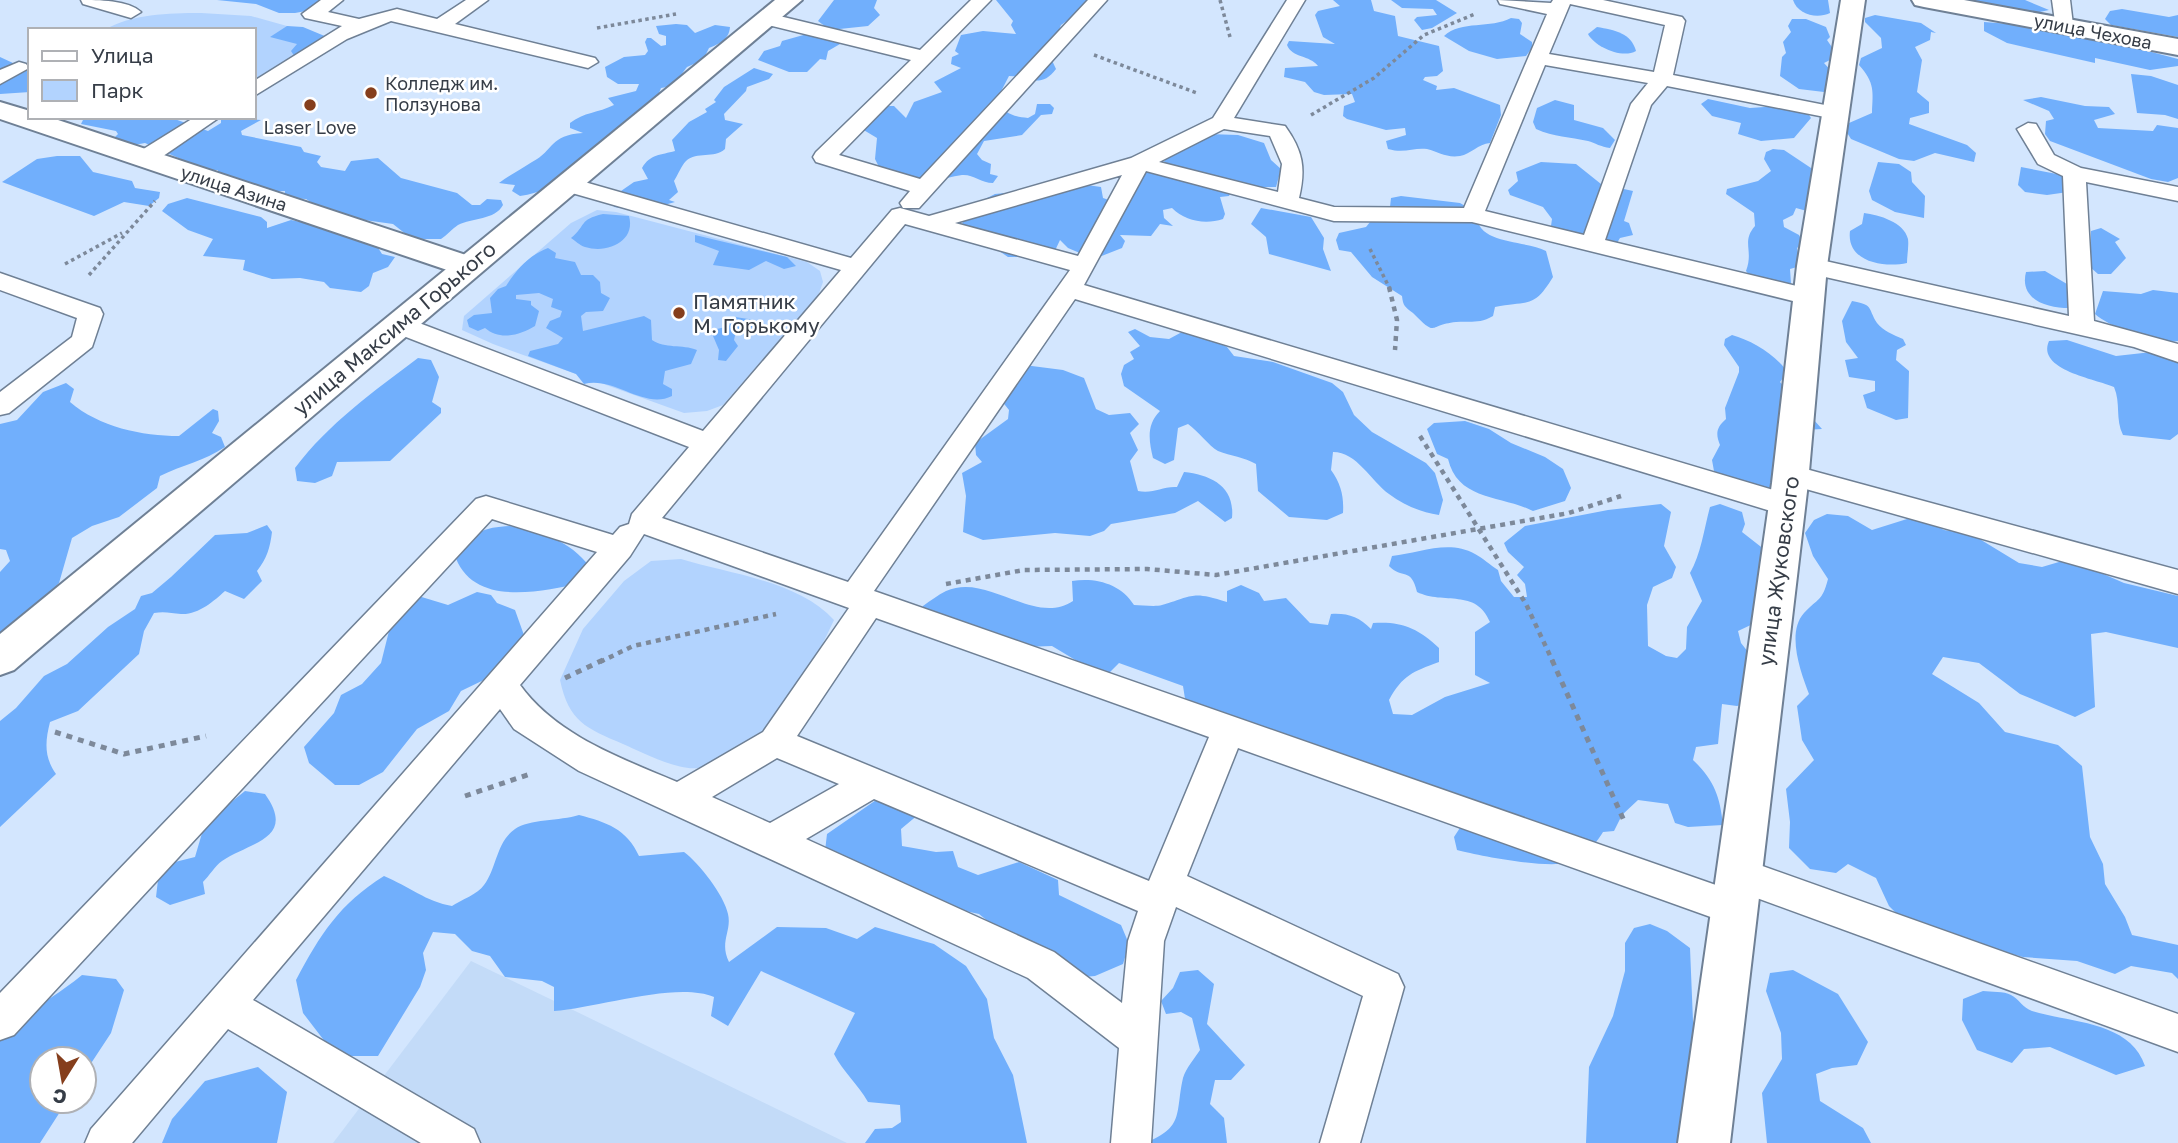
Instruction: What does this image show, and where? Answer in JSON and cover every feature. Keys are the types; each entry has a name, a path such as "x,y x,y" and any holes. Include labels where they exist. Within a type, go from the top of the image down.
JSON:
{"street":[{"name":"улица Максима Горького","path":"0,657 397,324 790,0"},
{"name":"улица Жуковского","path":"1704,1143 1789,490 1810,282 1853,0"},
{"name":"улица Чехова","path":"1924,0 2062,12 2178,47"},
{"name":"улица Азина","path":"0,110 467,266"}],"lane":[{"path":"90,0 131,12"},
{"path":"334,0 312,14 361,25"},
{"path":"439,26 479,0"},
{"path":"925,188 824,157 982,0"},
{"path":"105,1143 399,803 506,692 620,548 900,215 1098,0"},
{"path":"929,223 1139,163 1226,113 1296,0"},
{"path":"1507,0 1527,4 1565,3 1675,20 1662,79 1641,104 1592,244"},
{"path":"1472,215 1537,58 1565,3"},
{"path":"256,89 361,25 391,15 588,62"},
{"path":"767,19 925,57"},
{"path":"1537,58 1835,113"},
{"path":"0,78 19,68"},
{"path":"1226,113 1277,131 1292,149 1293,178 1287,201"},
{"path":"145,158 207,119"},
{"path":"2028,129 2046,159 2074,173 2178,194"},
{"path":"1139,163 1335,214 1472,215 1592,244 2082,327 2139,340 2178,353"},
{"path":"679,799 775,742 862,600 1077,278 1139,163"},
{"path":"2074,173 2082,327"},
{"path":"566,184 857,267"},
{"path":"900,215 1388,385 1700,478 1789,490 2178,582"},
{"path":"0,406 83,341 91,314 11,285"},
{"path":"397,324 707,443"},
{"path":"0,1021 486,507 620,548"},
{"path":"642,522 1229,729 2178,1033"},
{"path":"506,692 526,719 591,761 771,840 1041,965 1138,1039"},
{"path":"1131,1143 1146,941 1229,729"},
{"path":"775,742 1163,893 1385,987 1340,1143"},
{"path":"771,840 874,782"},
{"path":"224,1005 460,1143"}],"path":[{"path":"1277,131 1321,110 1374,78 1424,35 1482,11 1527,4"},
{"path":"542,51 582,31 676,14"},
{"path":"1059,42 1226,113"},
{"path":"65,305 145,209"},
{"path":"1354,214 1394,293 1398,333 1388,385 1526,604 1598,757 1626,827"},
{"path":"11,285 125,230"},
{"path":"936,585 1024,570 1147,569 1216,575 1569,513 1648,488 1700,478"},
{"path":"506,692 571,676 633,646 778,614 807,601 862,600"},
{"path":"55,732 124,754 195,737 277,728"},
{"path":"399,803 453,800 535,772 573,749"}],"shaded area":[{"path":"217,0 325,0 306,11 279,13 256,4"},
{"path":"834,0 877,0 874,8 880,15 868,26 830,30 818,21"},
{"path":"996,0 1093,0 1091,4 1083,5 1078,13 1061,25 1049,54 1056,69 1045,79 1039,80 1009,76 996,101 1010,114 1018,117 1028,118 1035,114 1037,104 1050,104 1054,108 1052,114 1041,115 1022,135 984,141 977,154 991,164 990,174 998,176 993,183 962,175 909,188 892,187 888,180 874,173 879,167 875,159 877,138 862,129 885,106 894,106 906,118 914,102 942,92 934,82 961,68 951,64 952,57 959,54 955,51 961,35 983,31 1016,34 1011,25 1013,21"},
{"path":"1333,0 1371,0 1374,11 1395,16 1398,36 1439,46 1443,71 1423,80 1437,86 1436,90 1454,88 1500,105 1501,115 1490,143 1464,155 1455,156 1427,149 1388,149 1386,141 1406,135 1405,128 1386,130 1347,119 1343,116 1344,106 1355,102 1352,94 1324,95 1314,92 1305,82 1284,77 1285,68 1318,66 1289,49 1289,41 1335,44 1323,37 1315,15 1318,11 1340,6"},
{"path":"1391,0 1436,0 1457,13 1432,28 1422,30 1414,20 1417,17 1437,15 1433,9 1402,8"},
{"path":"1793,0 1828,0 1830,13 1819,16 1808,14 1799,9"},
{"path":"1969,0 2025,0 2049,10 2035,13"},
{"path":"2122,9 2169,17 2178,15 2178,37 2111,25 2105,19 2110,11"},
{"path":"1875,15 1921,23 1936,33 1931,32 1930,40 1915,47 1922,60 1917,92 1929,102 1929,113 1910,118 1909,124 1967,145 1976,153 1974,162 1935,153 1914,161 1899,159 1851,139 1846,131 1849,123 1872,113 1872,88 1859,65 1861,58 1882,48 1881,38 1865,22 1865,18"},
{"path":"2019,17 2178,59 2178,66 2150,70 2095,58 2095,63 2007,43 1984,31 1984,22 2010,24"},
{"path":"1511,18 1519,19 1522,23 1520,34 1532,42 1532,48 1526,56 1497,59 1469,51 1444,36 1459,28"},
{"path":"1792,19 1806,19 1826,27 1830,37 1827,40 1838,56 1824,63 1835,75 1824,92 1799,89 1780,76 1782,57 1786,53 1783,42 1791,32 1788,26"},
{"path":"687,25 695,33 715,25 730,27 726,38 709,48 703,60 687,67 674,83 661,88 657,98 552,184 534,193 520,196 512,191 515,185 499,183 539,157 558,140 583,133 570,128 570,123 575,119 614,105 608,98 636,91 639,84 618,84 607,77 605,67 624,57 645,55 648,51 645,42 647,38 661,46 666,45 666,36 659,34 656,26"},
{"path":"287,26 303,27 327,37 295,57 291,51 297,44 270,37"},
{"path":"1597,27 1626,36 1636,51 1617,53 1596,43 1588,34"},
{"path":"807,34 839,39 840,44 828,51 826,60 820,59 807,72 789,72 758,60 764,51 780,46 782,41"},
{"path":"0,57 13,63 28,63 28,92 0,94"},
{"path":"754,68 773,74 769,79 747,87 724,114 725,120 743,124 726,139 725,149 716,154 695,156 684,163 674,181 678,192 669,200 675,202 643,211 614,207 613,202 622,197 621,191 634,182 648,179 642,168 649,160 675,151 672,140 689,122 707,112 705,109 716,102 714,100 724,87"},
{"path":"2131,74 2151,76 2178,85 2178,119 2137,113"},
{"path":"2041,97 2085,106 2109,107 2115,114 2094,120 2098,128 2153,131 2157,125 2178,128 2178,178 2168,182 2151,179 2050,141 2045,134 2046,121 2054,119 2049,111 2023,100"},
{"path":"1708,99 1750,108 1779,106 1807,112 1811,118 1794,138 1761,141 1738,134 1741,123 1712,116 1701,104"},
{"path":"1555,100 1574,105 1574,120 1603,128 1615,140 1610,148 1536,129 1533,122 1537,108"},
{"path":"81,119 175,119 208,131 221,123 221,119 261,120 241,131 242,135 301,147 304,152 321,156 317,162 321,167 345,171 351,161 378,158 401,178 457,193 472,205 480,205 487,199 501,200 503,205 489,216 458,225 441,239 412,239 393,224 357,219 320,208 306,199 284,198 285,191 262,192 217,175 218,170 205,170 145,143 123,147 114,138 118,134 116,131 81,124 83,120"},
{"path":"1208,134 1238,135 1264,143 1271,160 1281,169 1276,187 1233,187 1229,196 1220,197 1225,214 1223,219 1216,221 1196,221 1172,208 1163,210 1164,218 1173,226 1160,224 1151,236 1120,235 1125,241 1122,248 1094,259 1068,248 1060,240 1052,257 1008,257 962,226 963,220 985,207 983,200 995,194 1087,185 1101,187 1103,198 1112,201 1136,186 1145,169 1165,161 1165,156 1187,149"},
{"path":"1773,149 1784,150 1811,168 1816,177 1814,213 1796,208 1793,215 1783,220 1784,227 1799,235 1803,243 1797,248 1800,262 1797,267 1790,269 1791,284 1785,285 1760,282 1746,271 1749,237 1755,226 1754,213 1726,194 1727,189 1758,181 1771,171 1764,159 1766,152"},
{"path":"80,156 93,172 132,181 135,188 160,192 159,198 149,206 124,202 94,216 2,182 37,159"},
{"path":"1541,162 1576,164 1601,184 1633,191 1624,221 1629,223 1633,235 1620,238 1617,243 1619,248 1551,226 1552,219 1543,207 1510,195 1508,190 1518,181 1516,172"},
{"path":"1878,162 1899,164 1911,172 1912,182 1925,196 1924,218 1895,212 1872,200 1869,191"},
{"path":"2021,167 2062,175 2075,191 2047,195 2025,192 2018,185"},
{"path":"1401,196 1460,203 1477,213 1478,223 1492,236 1546,251 1553,277 1540,295 1529,302 1495,307 1493,316 1483,320 1430,328 1406,308 1402,296 1372,277 1351,252 1339,250 1336,240 1339,233 1366,227 1379,211 1390,207 1391,198"},
{"path":"187,198 261,217 267,222 267,228 291,220 342,231 375,243 382,254 395,257 388,267 373,273 369,286 361,292 330,288 324,282 300,278 272,279 243,270 245,260 203,256 213,239 188,230 162,211 168,204"},
{"path":"1261,208 1311,217 1324,238 1323,249 1331,271 1269,254 1266,237 1251,224"},
{"path":"1864,213 1883,218 1902,228 1908,239 1907,263 1878,263 1860,256 1854,250 1850,231 1862,224"},
{"path":"603,214 629,216 628,232 618,244 594,249 571,238 586,221"},
{"path":"2101,228 2120,239 2115,242 2126,258 2111,274 2098,274 2090,267 2091,231"},
{"path":"695,235 787,257 796,266 784,269 766,261 749,270 713,265 719,251 695,242"},
{"path":"548,248 556,253 555,258 575,262 581,275 593,275 600,282 601,293 610,298 603,311 586,312 581,316 583,331 644,316 651,320 652,340 662,345 697,350 691,364 665,371 663,384 672,389 672,396 651,399 606,384 584,384 576,374 528,356 530,351 558,344 563,338 546,328 550,321 560,317 562,311 551,307 553,299 539,293 516,295 516,299 531,301 531,305 539,311 535,326 529,329 517,334 503,335 485,328 478,331 469,327 467,320 474,315 492,313 490,298 498,289 506,286 529,259"},
{"path":"2045,271 2072,287 2069,308 2044,304 2031,296 2025,282 2026,272"},
{"path":"2153,290 2178,293 2178,341 2159,341 2135,334 2095,314 2103,291 2141,294"},
{"path":"1852,301 1867,306 1879,326 1903,339 1906,345 1897,350 1896,360 1909,371 1908,418 1896,420 1867,408 1863,395 1875,391 1875,381 1849,377 1845,360 1858,358 1846,342 1842,321"},
{"path":"735,317 755,320 758,326 736,331 734,340 738,346 726,361 718,360 719,350 713,336 717,329 729,326"},
{"path":"1135,329 1150,337 1169,339 1182,332 1195,331 1227,347 1234,356 1273,362 1332,383 1343,392 1354,415 1372,432 1426,463 1435,473 1443,500 1439,515 1406,505 1395,498 1357,462 1342,453 1333,452 1331,470 1341,490 1343,513 1327,520 1289,517 1258,491 1256,464 1218,451 1188,424 1178,428 1174,460 1165,464 1153,458 1151,428 1160,411 1124,386 1121,374 1124,365 1134,359 1130,352 1140,346 1128,332"},
{"path":"1732,335 1758,346 1781,364 1791,378 1783,378 1780,382 1822,429 1804,430 1778,488 1744,484 1714,471 1712,460 1720,445 1718,430 1726,419 1725,408 1739,372 1739,367 1724,345 1725,339"},
{"path":"2067,340 2116,356 2152,352 2178,357 2178,434 2170,440 2123,435 2114,387 2070,372 2051,359 2047,351 2049,341"},
{"path":"418,358 431,360 439,377 432,402 441,408 441,413 390,461 337,462 332,476 315,483 297,481 295,468 322,437 352,409"},
{"path":"1024,365 1063,370 1084,378 1096,409 1109,415 1130,413 1139,424 1130,433 1138,450 1130,461 1138,491 1177,487 1184,472 1203,476 1212,479 1225,490 1230,498 1232,518 1225,522 1198,501 1175,513 1111,524 1104,531 1090,536 1055,533 983,540 963,532 966,496 962,473 982,462 976,455 975,443 1008,419 1009,410 1001,400"},
{"path":"66,383 74,389 70,402 81,411 107,424 136,432 179,436 213,409 218,411 219,421 212,433 221,437 225,447 160,476 157,488 119,517 92,526 72,538 59,583 0,654 0,572 10,561 6,550 0,549 0,424 17,420 43,392"},
{"path":"1465,421 1489,429 1563,469 1571,488 1565,501 1533,511 1482,495 1461,483 1453,473 1448,459 1437,454 1427,429 1434,423"},
{"path":"1661,504 1671,512 1664,546 1676,567 1672,578 1653,587 1647,605 1648,646 1666,656 1677,658 1686,649 1687,627 1702,601 1690,573 1700,550 1710,507 1720,504 1742,512 1745,524 1742,532 1765,550 1772,615 1738,631 1741,643 1752,657 1760,700 1737,706 1722,704 1718,744 1696,747 1693,760 1715,789 1723,825 1688,827 1675,823 1668,804 1638,800 1622,815 1614,831 1603,832 1588,851 1566,863 1527,863 1457,850 1454,837 1469,814 1456,799 1437,787 1408,781 1355,763 1334,751 1311,748 1186,705 1183,686 1119,663 1107,675 1078,676 1077,661 1052,646 1024,647 919,620 923,606 946,591 962,587 978,588 1043,608 1058,607 1073,601 1072,581 1099,581 1115,587 1134,605 1152,606 1194,596 1207,596 1227,602 1227,591 1241,585 1259,593 1264,601 1286,598 1310,623 1328,625 1331,614 1343,614 1362,621 1371,629 1373,623 1392,623 1409,627 1424,635 1439,648 1439,662 1409,675 1389,700 1393,714 1412,715 1445,697 1490,683 1475,675 1475,632 1490,622 1484,611 1468,601 1427,596 1417,592 1409,576 1389,566 1392,556 1444,547 1465,550 1498,570 1501,581 1514,597 1527,597 1525,584 1517,575 1524,567 1508,552 1504,543 1525,526 1608,510"},
{"path":"1827,514 1848,516 1872,530 1907,519 1924,520 1944,530 1973,535 2019,563 2042,567 2069,559 2124,583 2178,596 2178,648 2106,632 2091,634 2095,707 2075,717 2020,694 1979,663 1943,657 1932,674 1979,703 2005,732 2058,745 2082,766 2090,837 2103,864 2105,884 2125,917 2132,935 2178,945 2178,979 2172,973 2131,966 2115,974 2077,961 2023,957 1909,926 1889,906 1876,878 1848,864 1836,873 1810,869 1789,848 1790,822 1786,789 1814,760 1802,740 1797,706 1809,694 1797,653 1796,631 1804,613 1821,596 1828,579 1813,556 1805,533 1814,520"},
{"path":"267,525 272,532 270,543 266,557 257,571 262,581 244,599 225,591 194,612 154,613 144,631 139,654 78,711 50,722 47,749 49,762 56,774 0,827 0,721 16,708 44,676 67,664 108,627 135,609 141,596 152,593 215,535 247,533"},
{"path":"510,526 544,534 574,550 590,567 581,583 546,590 508,592 475,582 463,570 454,553 466,540 479,532"},
{"path":"477,592 491,595 497,603 515,610 525,638 490,677 461,691 449,711 417,729 383,772 359,785 335,785 309,763 304,747 334,713 341,695 362,684 381,663 390,627 415,595 448,605"},
{"path":"245,791 265,794 276,821 273,830 266,837 219,863 203,882 205,894 170,905 156,897 158,880 167,864 195,857 205,823"},
{"path":"879,798 919,814 901,829 902,846 936,852 953,851 958,867 978,875 1019,862 1058,880 1059,895 1121,925 1129,944 1123,964 1095,976 1060,979 979,914 947,907 825,851 827,834"},
{"path":"579,815 615,828 628,839 639,856 684,852 690,857 710,880 726,906 729,920 725,948 729,962 777,927 826,928 857,939 875,927 934,944 966,966 987,999 994,1038 1013,1075 1027,1143 865,1143 875,1129 892,1128 901,1122 900,1105 868,1102 834,1054 855,1013 761,971 728,1026 711,1016 714,997 698,993 658,994 554,1011 554,987 542,981 505,977 490,956 472,951 455,934 433,932 423,953 426,970 420,987 378,1056 350,1056 326,1043 303,1013 296,980 332,922 355,898 384,876 426,897 452,906 484,885 500,848 515,829 528,823"},
{"path":"1650,924 1667,931 1690,948 1693,1021 1707,1056 1712,1143 1586,1143 1589,1067 1613,1016 1625,971 1625,943 1634,928"},
{"path":"471,961 573,1010 847,1143 333,1143"},
{"path":"1198,970 1214,984 1207,1024 1245,1065 1231,1080 1215,1080 1210,1104 1224,1118 1227,1143 1145,1143 1167,1131 1172,1125 1178,1110 1183,1078 1200,1050 1192,1018 1181,1012 1166,1014 1161,1001 1173,988 1180,972"},
{"path":"1793,970 1838,994 1868,1042 1857,1065 1832,1068 1816,1074 1820,1101 1863,1128 1871,1143 1767,1143 1762,1093 1782,1059 1781,1033 1766,991 1770,973"},
{"path":"82,975 116,979 124,990 111,1033 98,1053 98,1045 28,1045 28,1115 58,1115 40,1143 0,1143 0,1039 20,1020"},
{"path":"1983,991 2008,994 2032,1011 2113,1032 2127,1040 2145,1066 2116,1075 2050,1047 2024,1049 2012,1063 1977,1050 1962,1020 1963,999"},
{"path":"258,1067 287,1092 277,1143 162,1143 172,1119 205,1081"}],"green space":[{"path":"163,14 251,16 319,35 320,40 256,81 256,28 108,28 126,21"},
{"path":"597,210 616,212 807,262 820,271 823,282 818,296 723,405 707,411 684,413 493,344 462,330 464,316 571,223"},
{"path":"681,559 763,580 802,596 834,620 801,682 774,720 739,750 698,768 680,767 660,760 589,728 568,705 560,680 583,629 624,581 651,561"}],"place":[{"name":"Колледж им. Ползунова","path":"371,93"},
{"name":"Laser Love","path":"310,105"},
{"name":"Памятник М. Горькому","path":"679,313"}]}
